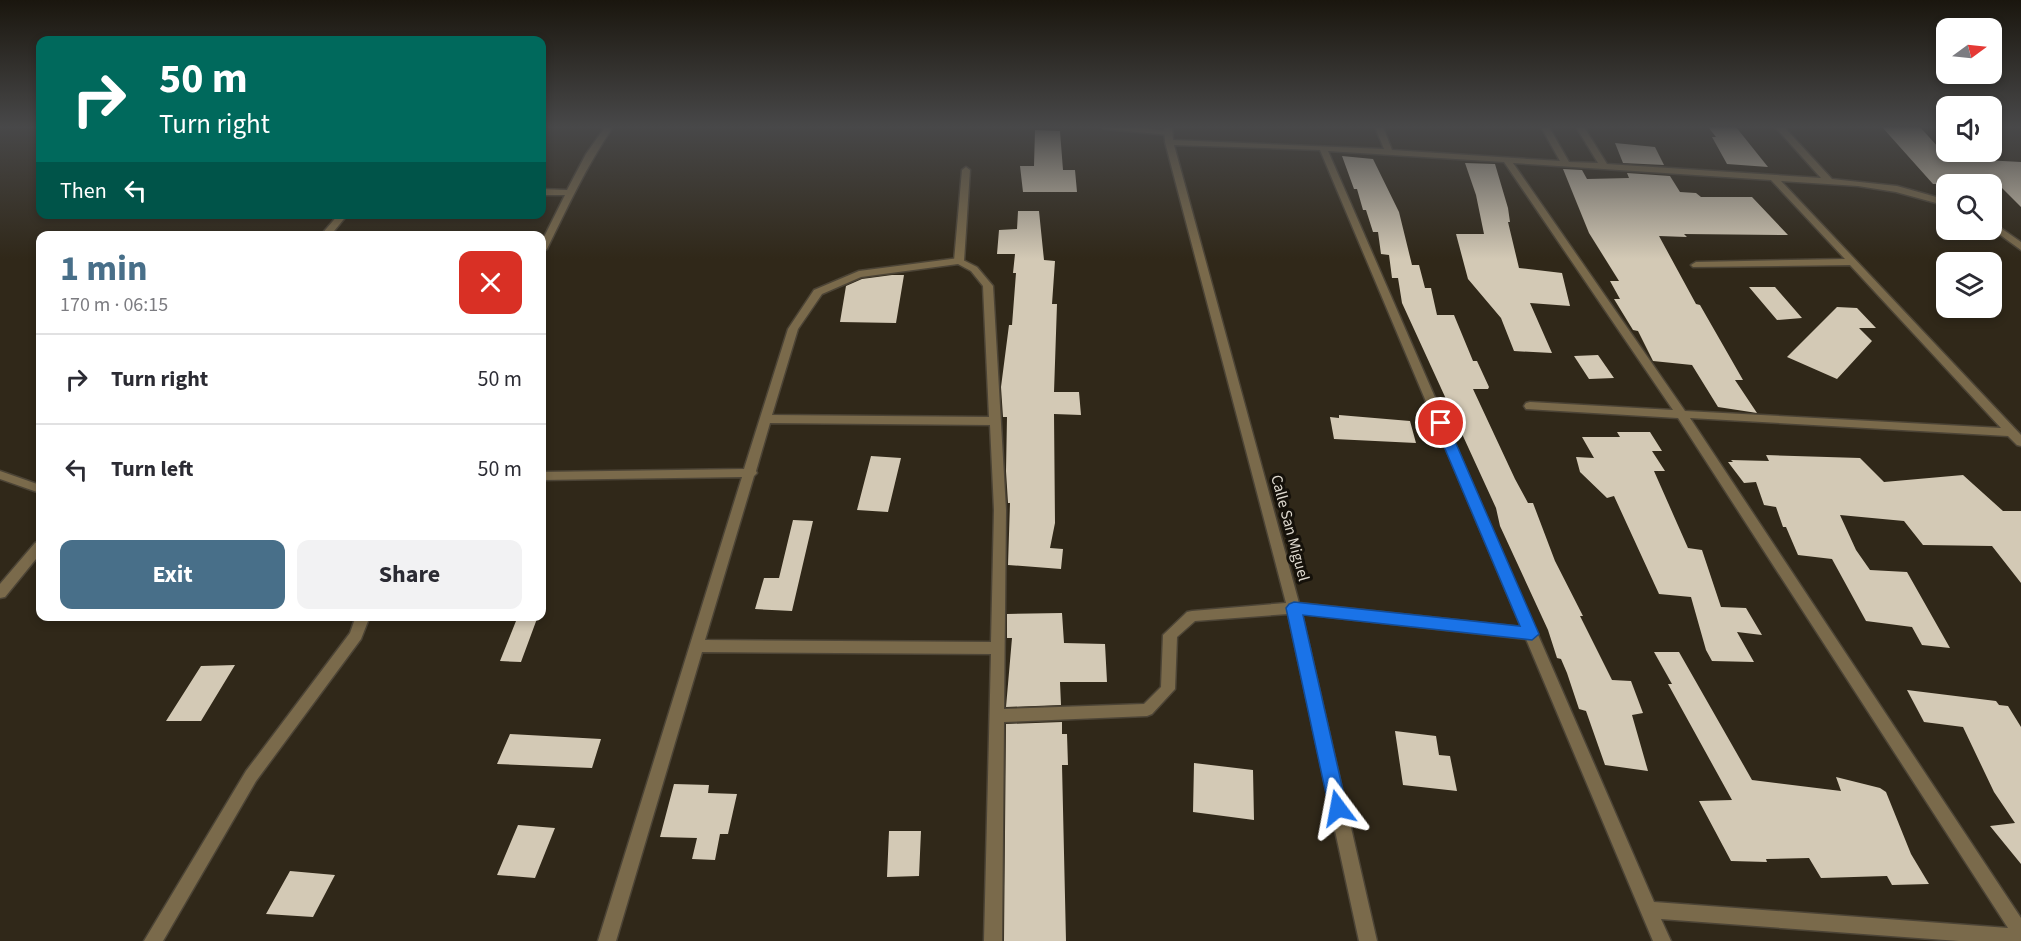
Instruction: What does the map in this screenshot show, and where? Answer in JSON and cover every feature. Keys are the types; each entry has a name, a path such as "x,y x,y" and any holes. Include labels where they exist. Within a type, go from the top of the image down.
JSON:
{"street":[{"path":"546,242 582,171"},
{"path":"959,261 966,171"},
{"name":"Calle San Miguel","path":"1179,171 1294,608 1368,941"},
{"path":"1333,171 1662,941"},
{"path":"1515,171 1683,416 2021,935"},
{"path":"1665,171 1829,181 1897,189 1936,200"},
{"path":"1820,171 1829,181"},
{"path":"1774,178 2021,442"},
{"path":"546,192 572,193"},
{"path":"329,231 339,219"},
{"path":"2002,233 2021,247"},
{"path":"608,941 793,329 818,292 859,274 959,261 974,269 988,286 1000,510 993,941"},
{"path":"1696,265 1853,262"},
{"path":"1530,406 2011,432"},
{"path":"766,419 995,421"},
{"path":"546,476 751,473"},
{"path":"0,475 36,488"},
{"path":"0,593 36,551"},
{"path":"996,716 1147,710 1168,689 1170,635 1191,616 1294,608 1532,634"},
{"path":"153,941 251,776 356,635 361,621"},
{"path":"698,646 998,648"},
{"path":"1649,910 2021,935"}],"building":[{"path":"1021,171 1075,171 1077,192 1023,192"},
{"path":"1347,171 1379,171 1399,212 1412,265 1419,265 1425,288 1431,288 1437,315 1454,315 1473,361 1477,361 1489,387 1488,389 1473,389 1515,479 1528,503 1533,503 1555,561 1583,616 1580,616 1612,680 1631,681 1643,713 1632,715 1648,771 1605,765 1586,711 1579,709 1561,659 1557,658 1548,630 1500,526 1496,508 1402,303 1398,278 1392,278 1389,255 1381,254 1378,232 1373,232 1357,189 1354,189"},
{"path":"1468,171 1497,171 1508,208 1510,222 1508,222 1519,268 1562,273 1570,306 1530,303 1552,353 1514,351 1501,318 1468,279 1456,234 1484,234 1476,195"},
{"path":"1564,171 1583,171 1587,179 1629,178 1627,173 1670,176 1680,192 1696,193 1701,197 1752,197 1788,235 1684,234 1687,237 1659,236 1696,304 1700,305 1743,380 1735,380 1757,413 1718,407 1692,365 1653,361 1638,331 1633,330 1614,299 1620,299 1610,281 1619,281 1589,233"},
{"path":"1921,171 2021,171 2021,207 2002,188 2002,174 1936,174 1936,184 1933,184"},
{"path":"1018,211 1039,211 1044,260 1055,261 1052,304 1057,304 1054,392 1079,392 1081,415 1054,414 1055,523 1050,548 1063,549 1061,569 1008,565 1010,503 1008,503 1006,471 1007,417 1003,417 1001,387 1009,325 1012,325 1016,273 1013,273 1015,254 997,254 999,230 1017,229"},
{"path":"904,275 896,323 840,322 846,286 862,279"},
{"path":"1749,287 1775,287 1802,318 1777,320"},
{"path":"1837,307 1857,308 1876,328 1859,328 1872,341 1837,379 1787,357"},
{"path":"1598,355 1614,378 1589,379 1574,356"},
{"path":"1339,415 1410,421 1416,443 1334,439 1330,417 1339,418"},
{"path":"1617,432 1650,432 1662,451 1652,451 1665,471 1654,471 1688,548 1702,550 1721,607 1746,608 1762,635 1737,632 1754,662 1712,661 1706,650 1691,597 1659,594 1614,496 1607,498 1580,472 1576,457 1594,458 1582,437 1620,437"},
{"path":"1766,455 1860,458 1884,482 1963,475 2003,511 2021,511 2021,583 1992,546 1923,545 1904,521 1840,515 1856,550 1870,570 1907,572 1950,648 1922,645 1912,627 1866,621 1832,559 1798,555 1786,527 1783,527 1776,507 1764,505 1756,482 1744,483 1728,462 1733,462 1731,460 1769,461"},
{"path":"871,456 901,458 888,512 857,510"},
{"path":"793,520 813,521 792,611 755,609 764,578 779,578"},
{"path":"1062,613 1064,643 1105,644 1107,682 1060,682 1061,705 1006,707 1012,638 1007,638 1007,614"},
{"path":"516,621 536,621 521,662 500,661"},
{"path":"1654,652 1679,652 1752,780 1841,791 1836,777 1880,788 1886,792 1911,854 1929,884 1892,885 1887,876 1821,878 1809,858 1766,859 1767,862 1731,861 1699,801 1732,800 1668,684 1672,684"},
{"path":"235,665 201,721 166,721 201,666"},
{"path":"1907,690 1996,701 1999,705 2008,706 2021,727 2021,864 1990,826 2015,823 1994,792 1963,727 1924,722"},
{"path":"1062,722 1062,734 1067,734 1068,765 1062,765 1066,941 1004,941 1006,724"},
{"path":"1395,731 1436,736 1439,755 1450,756 1457,791 1403,785"},
{"path":"510,734 601,739 592,768 497,764"},
{"path":"1194,763 1253,770 1254,820 1193,812"},
{"path":"674,784 709,785 708,793 737,794 728,834 720,834 715,860 692,859 697,838 660,837"},
{"path":"518,825 555,828 535,878 497,875"},
{"path":"889,831 921,831 919,876 887,877"},
{"path":"290,871 335,875 313,917 266,914"}],"route":[{"path":"1338,808 1294,608 1532,634 1441,423"}]}
